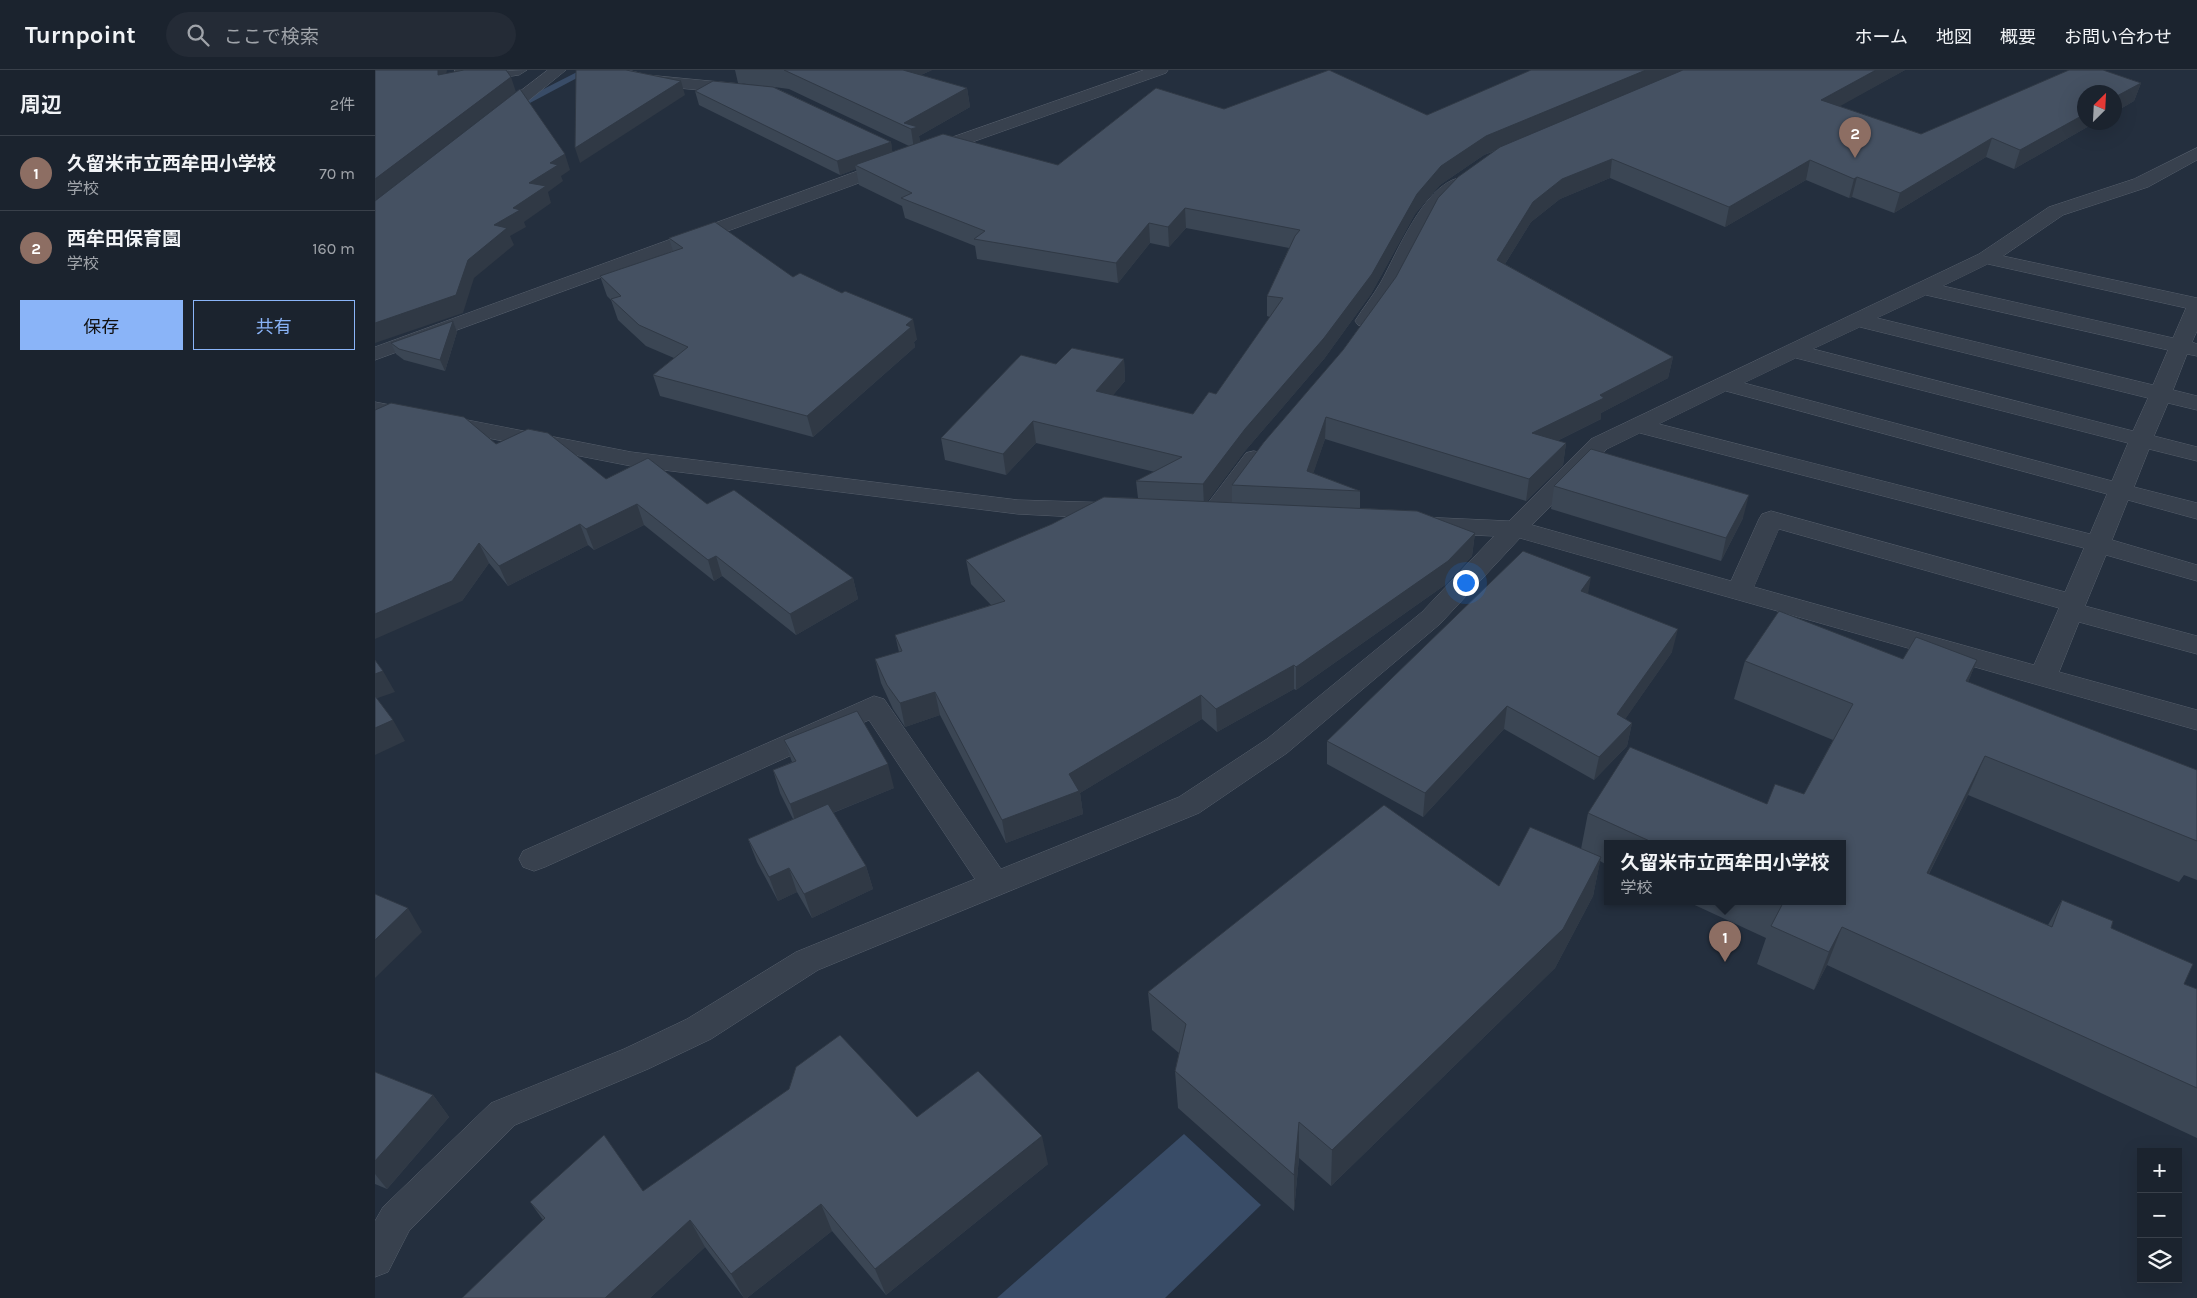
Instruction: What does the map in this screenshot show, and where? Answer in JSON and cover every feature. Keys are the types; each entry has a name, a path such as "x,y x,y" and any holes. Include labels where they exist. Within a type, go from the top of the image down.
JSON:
{"street":[{"path":"463,70 464,78 519,70"},
{"path":"478,133 558,70"},
{"path":"609,70 647,80 705,88 759,90"},
{"path":"375,354 913,157 1160,70"},
{"path":"896,148 913,157"},
{"path":"375,1259 396,1219 503,1114 636,1059 699,1030 807,961 1189,805 1277,746 1431,618 1483,561 1517,529 1599,444 1986,258 2057,211 2141,183 2197,154"},
{"path":"1355,334 1383,296 1427,215 1448,191 1477,171"},
{"path":"1986,258 2197,304 2189,348 2161,393 2043,677"},
{"path":"1924,288 2189,348"},
{"path":"1859,320 2197,403"},
{"path":"1795,350 2142,438 2197,454"},
{"path":"1724,384 2197,511"},
{"path":"375,409 631,459 1018,507 1144,513"},
{"path":"1637,425 2098,544 2197,573"},
{"path":"1241,517 1202,515 1267,443"},
{"path":"1740,590 1771,519 2072,607 2197,646"},
{"path":"1399,524 1517,529 1740,590 2197,720"},
{"path":"533,859 874,706 995,884"}],"water":[{"path":"1184,1134 1261,1205 1165,1298 997,1298"}],"building":[{"path":"375,70 438,70 438,75 464,70 506,70 511,77 375,179"},
{"path":"576,70 626,70 681,81 575,148"},
{"path":"784,70 903,70 967,88 904,123 918,127 911,129"},
{"path":"1329,70 1427,115 1531,70 1646,70 1486,136 1441,166 1417,194 1372,274 1324,338 1245,429 1203,484 1136,481 1182,457 1033,421 1003,454 941,438 1021,355 1056,364 1072,348 1124,359 1096,391 1193,414 1209,392 1216,394 1283,298 1267,296 1295,236 1300,230 1185,208 1168,227 1149,223 1116,263 974,239 985,231 901,198 912,193 855,165 943,134 1058,165 1156,88 1224,109"},
{"path":"1683,70 1876,70 1821,100 1921,134 2069,70 2103,70 2141,83 2122,93 2122,85 2077,85 2077,118 2020,150 1992,138 1900,193 1857,177 1854,179 1810,160 1729,207 1612,159 1562,179 1533,202 1497,260 1673,357 1600,395 1604,398 1532,433 1566,443 1529,479 1326,417 1307,471 1360,491 1232,485 1264,442 1343,350 1396,277 1438,198 1458,177 1500,147"},
{"path":"713,81 773,87 891,142 837,161 695,91"},
{"path":"520,89 565,154 550,163 558,165 529,183 546,186 513,208 520,210 494,225 507,228 468,260 456,295 375,323 375,201"},
{"path":"715,222 793,277 800,273 842,293 845,291 913,319 906,325 911,327 807,416 653,375 688,347 639,325 611,299 621,296 600,276 683,248 669,238"},
{"path":"453,321 440,360 399,349 391,343"},
{"path":"391,403 464,417 496,444 528,429 548,433 606,479 648,458 707,504 734,490 853,578 790,614 716,556 708,560 637,504 586,529 580,524 499,566 479,543 452,581 375,614 375,410"},
{"path":"1591,449 1749,495 1726,538 1554,486"},
{"path":"1104,497 1417,511 1475,533 1448,561 1296,667 1294,665 1216,709 1201,695 1069,774 1079,791 1002,820 935,692 900,703 887,685 875,659 902,651 895,635 1005,601 966,560 1052,524"},
{"path":"1523,551 1591,577 1581,591 1678,629 1617,714 1632,723 1599,757 1507,706 1425,793 1327,741"},
{"path":"1779,611 1903,659 1916,637 1977,660 1966,681 2197,770 2197,841 1985,756 1927,873 2052,927 2062,900 2113,921 2111,928 2193,964 2184,984 2197,989 2197,1088 1842,927 1829,952 1771,926 1782,905 1846,905 1846,840 1647,840 1588,813 1630,747 1767,804 1775,784 1804,794 1853,704 1745,661"},
{"path":"375,660 383,671 375,674"},
{"path":"375,696 393,720 375,728"},
{"path":"857,711 888,764 790,804 773,770 796,761 784,740"},
{"path":"828,804 866,866 804,894 789,868 769,877 748,839"},
{"path":"1384,805 1499,886 1530,827 1601,857 1563,929 1332,1150 1299,1122 1294,1175 1175,1071 1186,1024 1148,992"},
{"path":"375,894 408,908 375,940"},
{"path":"840,1035 917,1117 978,1071 1042,1136 875,1269 821,1204 731,1274 690,1220 605,1298 462,1298 545,1218 530,1202 604,1135 643,1191 789,1089 796,1067"},
{"path":"375,1072 433,1095 375,1161"}],"waterway":[{"path":"514,111 525,102 588,70"}],"place":[{"name":"西牟田保育園","path":"1855,158"},
{"name":"久留米市立西牟田小学校","path":"1725,962"}]}
